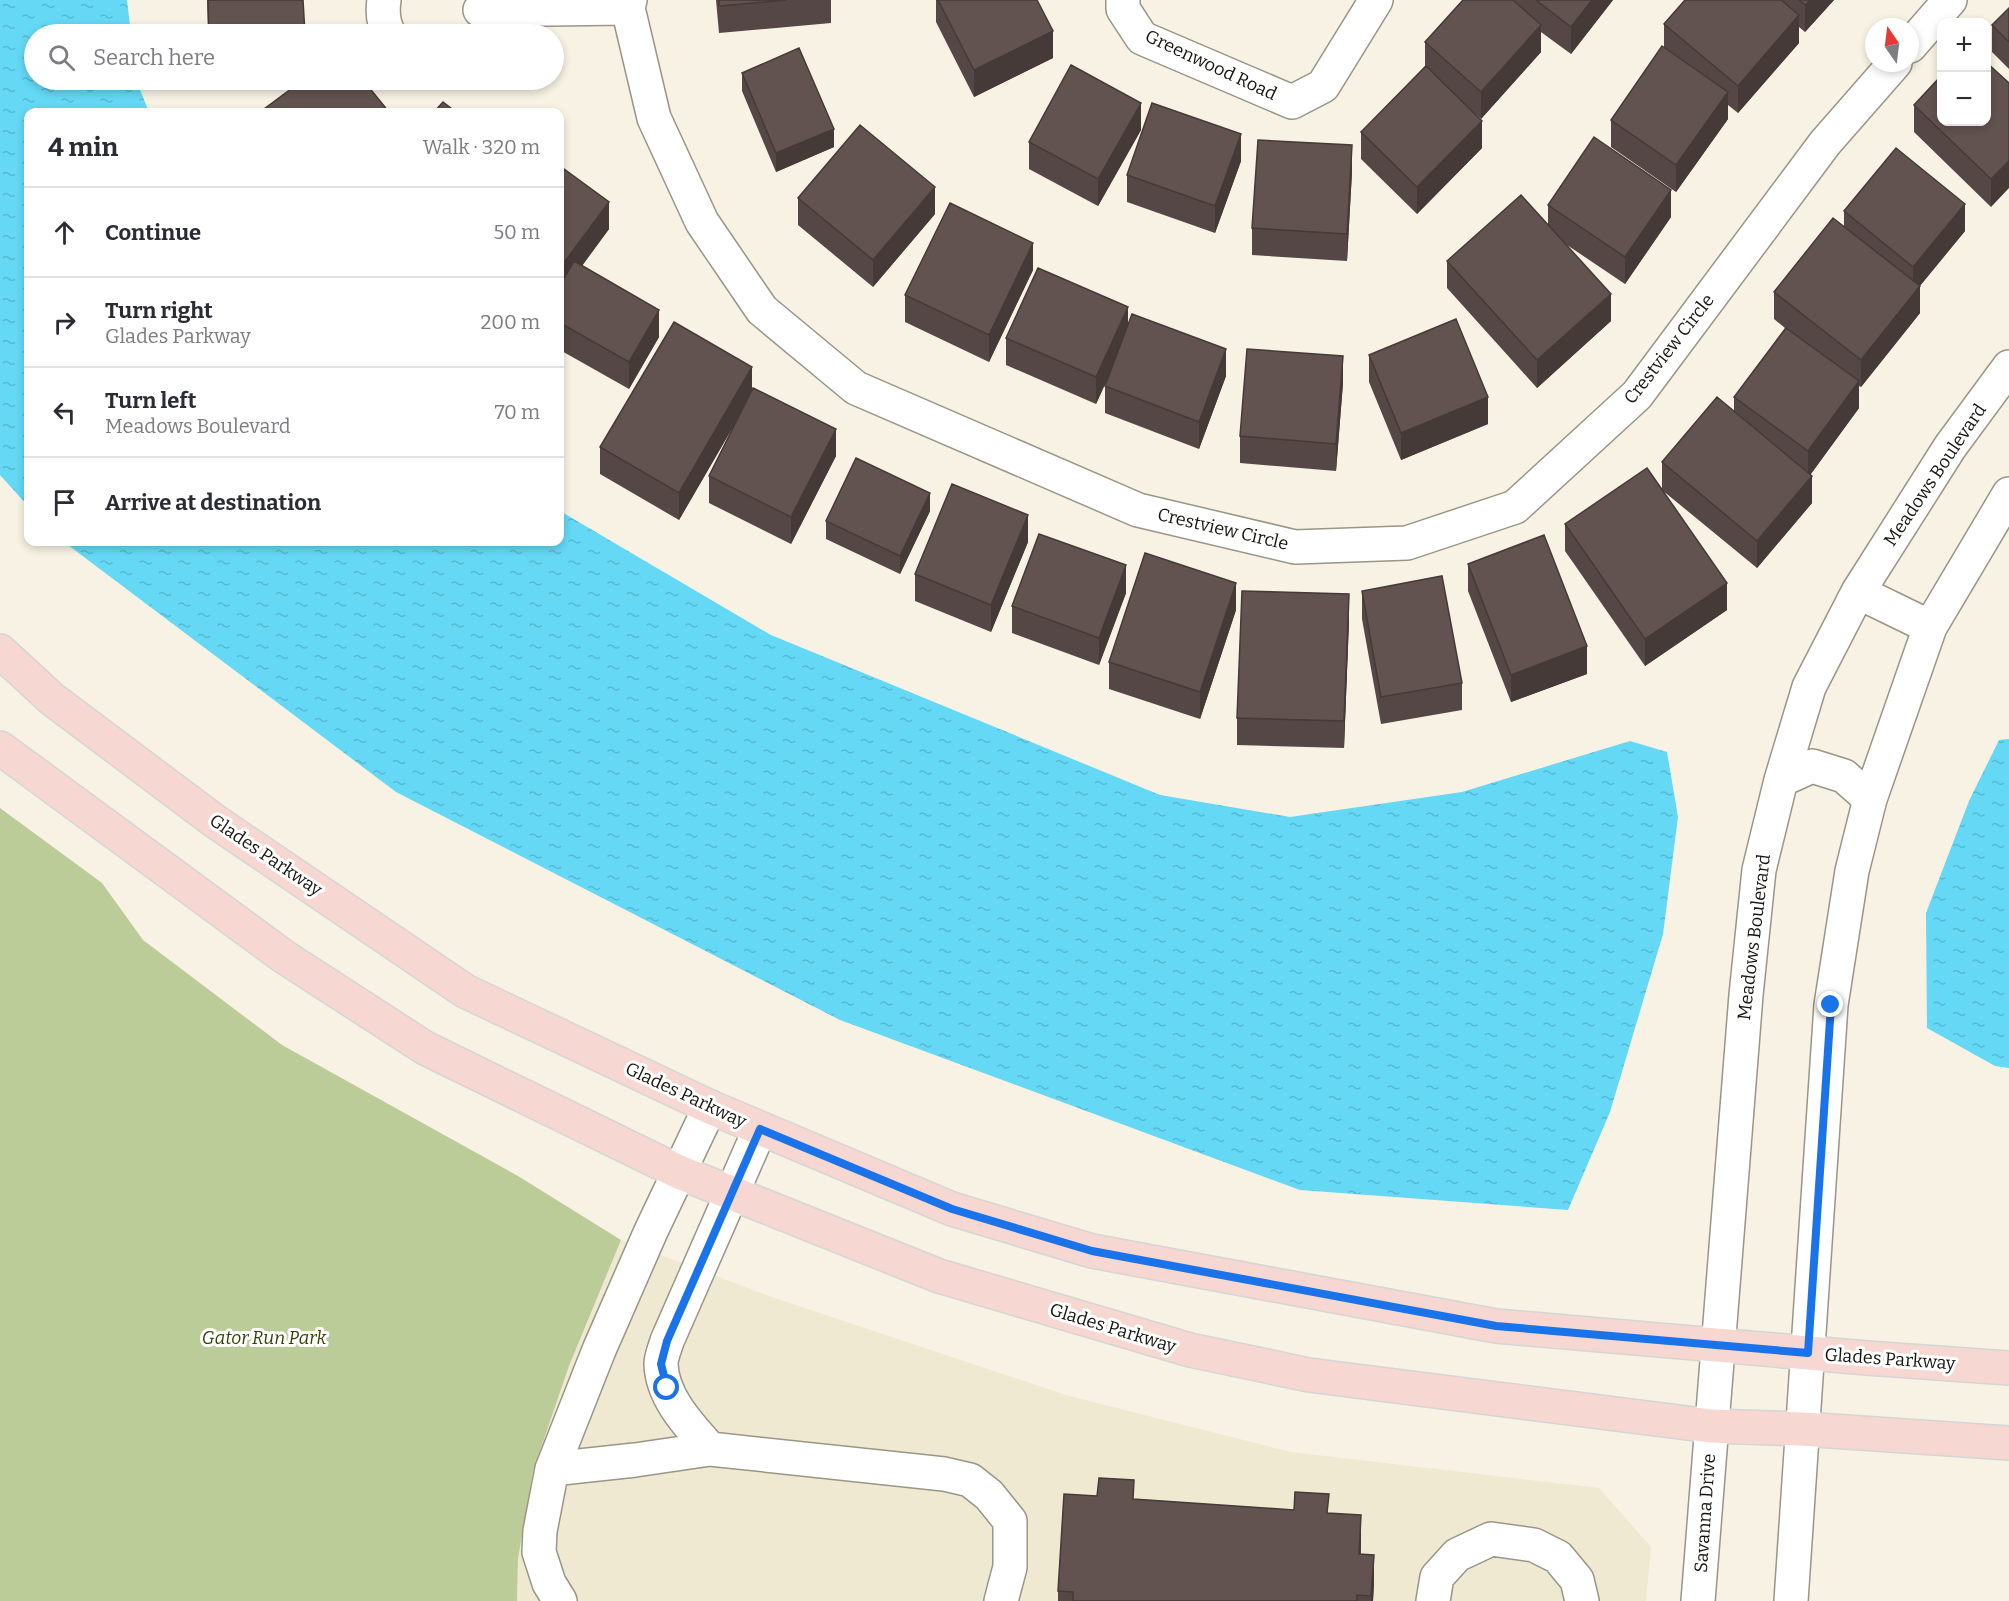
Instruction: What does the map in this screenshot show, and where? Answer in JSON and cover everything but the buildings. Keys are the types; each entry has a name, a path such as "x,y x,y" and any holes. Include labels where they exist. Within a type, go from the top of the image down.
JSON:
{"main road":[{"name":"Glades Parkway","path":"0,651 52,699 216,822 465,991 710,1107 952,1209 1092,1251 1496,1326 1718,1346 2009,1368"},
{"name":"Glades Parkway","path":"0,748 283,956 425,1048 679,1172 939,1276 1190,1350 1310,1375 1711,1426 1802,1429 2009,1443"}],"street":[{"path":"384,0 382,12 384,24"},
{"name":"Greenwood Road","path":"1123,0 1123,9 1142,38 1292,102 1323,86 1376,0"},
{"path":"1919,36 1950,0"},
{"name":"Crestview Circle","path":"477,15 629,4 654,118 702,222 762,310 856,388 1138,510 1295,547 1407,543 1515,507 1637,395 1825,143 1887,72"},
{"name":"Meadows Boulevard","path":"1711,1426 1744,1007 1759,870 1781,780 1809,687 1858,592 1950,447 2009,367"},
{"path":"1791,1601 1831,1005 1852,871 1870,799 1930,627 2009,494"},
{"path":"1858,592 1930,627"},
{"path":"1781,780 1812,766 1844,776 1870,799"},
{"path":"560,1601 549,1583 539,1552 540,1531 552,1470 599,1350 651,1231 710,1107"},
{"path":"710,1449 683,1419 667,1388 661,1364 667,1341 760,1129"},
{"name":"Savanna Drive","path":"1698,1601 1711,1426"},
{"path":"552,1470 635,1461 710,1449 944,1474 970,1480 989,1495 1010,1521 1010,1567 1000,1601"},
{"path":"1433,1601 1437,1577 1457,1555 1491,1539 1534,1545 1558,1557 1577,1580 1582,1601"}],"shaded area":[{"path":"621,1240 769,1296 1066,1395 1291,1452 1599,1488 1651,1547 1646,1601 517,1601 518,1559 533,1471 569,1366"}],"green space":[{"name":"Gator Run Park","path":"0,808 102,883 143,940 282,1045 518,1176 621,1240 569,1366 533,1471 518,1559 517,1601 0,1601"}],"water":[{"path":"0,0 127,0 130,24 24,24 24,90 140,90 147,108 24,108 24,502 0,475"},
{"path":"564,513 771,635 1160,795 1290,817 1462,792 1630,741 1667,752 1678,817 1663,934 1610,1112 1568,1210 1300,1190 840,1020 396,792 69,546 564,546"},
{"path":"2009,739 2009,1068 1995,1066 1927,1028 1926,913 1969,801 1999,740"}],"route":[{"path":"667,1388 661,1364 667,1341 760,1129 952,1209 1092,1251 1496,1326 1808,1353 1831,1005"}]}
